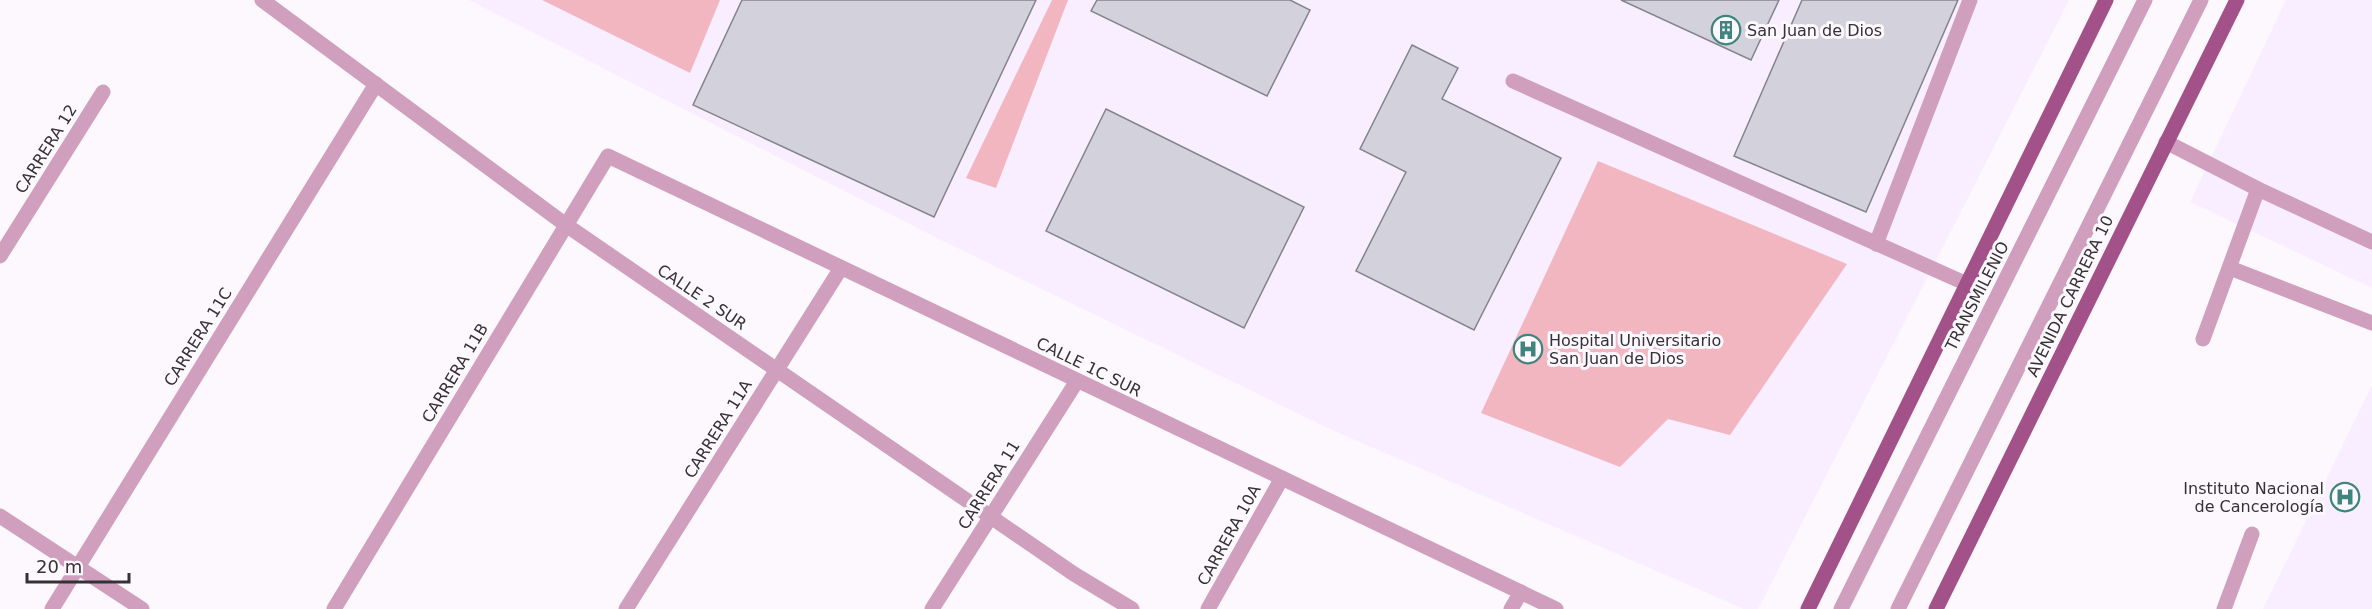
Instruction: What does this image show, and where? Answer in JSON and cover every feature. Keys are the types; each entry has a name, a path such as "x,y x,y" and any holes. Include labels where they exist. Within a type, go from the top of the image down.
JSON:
{"main road":[{"path":"1808,609 2106,0"},
{"name":"AVENIDA CARRERA 10","path":"1936,609 2237,0"}],"street":[{"name":"CALLE 2 SUR","path":"262,0 566,225 1074,574 1132,609"},
{"path":"1876,244 1970,0"},
{"name":"TRANSMILENIO","path":"1840,609 2145,0"},
{"path":"1898,609 2201,0"},
{"path":"1513,81 1966,284"},
{"name":"CARRERA 11C","path":"52,609 376,84"},
{"name":"CARRERA 12","path":"0,256 103,92"},
{"path":"2166,142 2258,189 2372,242"},
{"name":"CARRERA 11B","path":"334,609 608,156"},
{"name":"CALLE 1C SUR","path":"608,156 1556,609"},
{"path":"2203,339 2258,189"},
{"name":"CARRERA 11A","path":"626,609 841,268"},
{"path":"2230,268 2372,323"},
{"name":"CARRERA 11","path":"933,609 1077,381"},
{"name":"CARRERA 10A","path":"1208,609 1282,478"},
{"path":"0,516 142,609"},
{"path":"2224,609 2252,534"},
{"path":"1511,609 1521,592"}],"shaded area":[{"name":"Hospital Universitario San Juan de Dios","path":"469,0 2069,0 1758,609 1744,609 1332,430 943,241"},
{"path":"542,0 720,0 690,73"},
{"path":"1052,0 1068,0 996,188 966,178"},
{"path":"2286,0 2372,0 2372,288 2190,202"},
{"path":"1598,161 1847,264 1730,435 1668,419 1620,467 1481,413"},
{"name":"Instituto Nacional de Cancerología","path":"2372,385 2372,609 2263,609"}],"building":[{"path":"742,0 1036,0 934,217 693,105"},
{"path":"1097,0 1290,0 1310,10 1267,96 1091,11"},
{"name":"San Juan de Dios","path":"1621,0 1779,0 1751,60"},
{"path":"1802,0 1958,0 1866,212 1734,156"},
{"path":"1412,45 1458,68 1442,99 1561,158 1474,330 1356,271 1406,172 1360,149"},
{"path":"1106,109 1304,207 1244,328 1046,231"}],"place":[{"name":"San Juan de Dios","path":"1726,30"},
{"name":"Hospital Universitario San Juan de Dios","path":"1528,349"},
{"name":"Instituto Nacional de Cancerología","path":"2345,497"}]}
